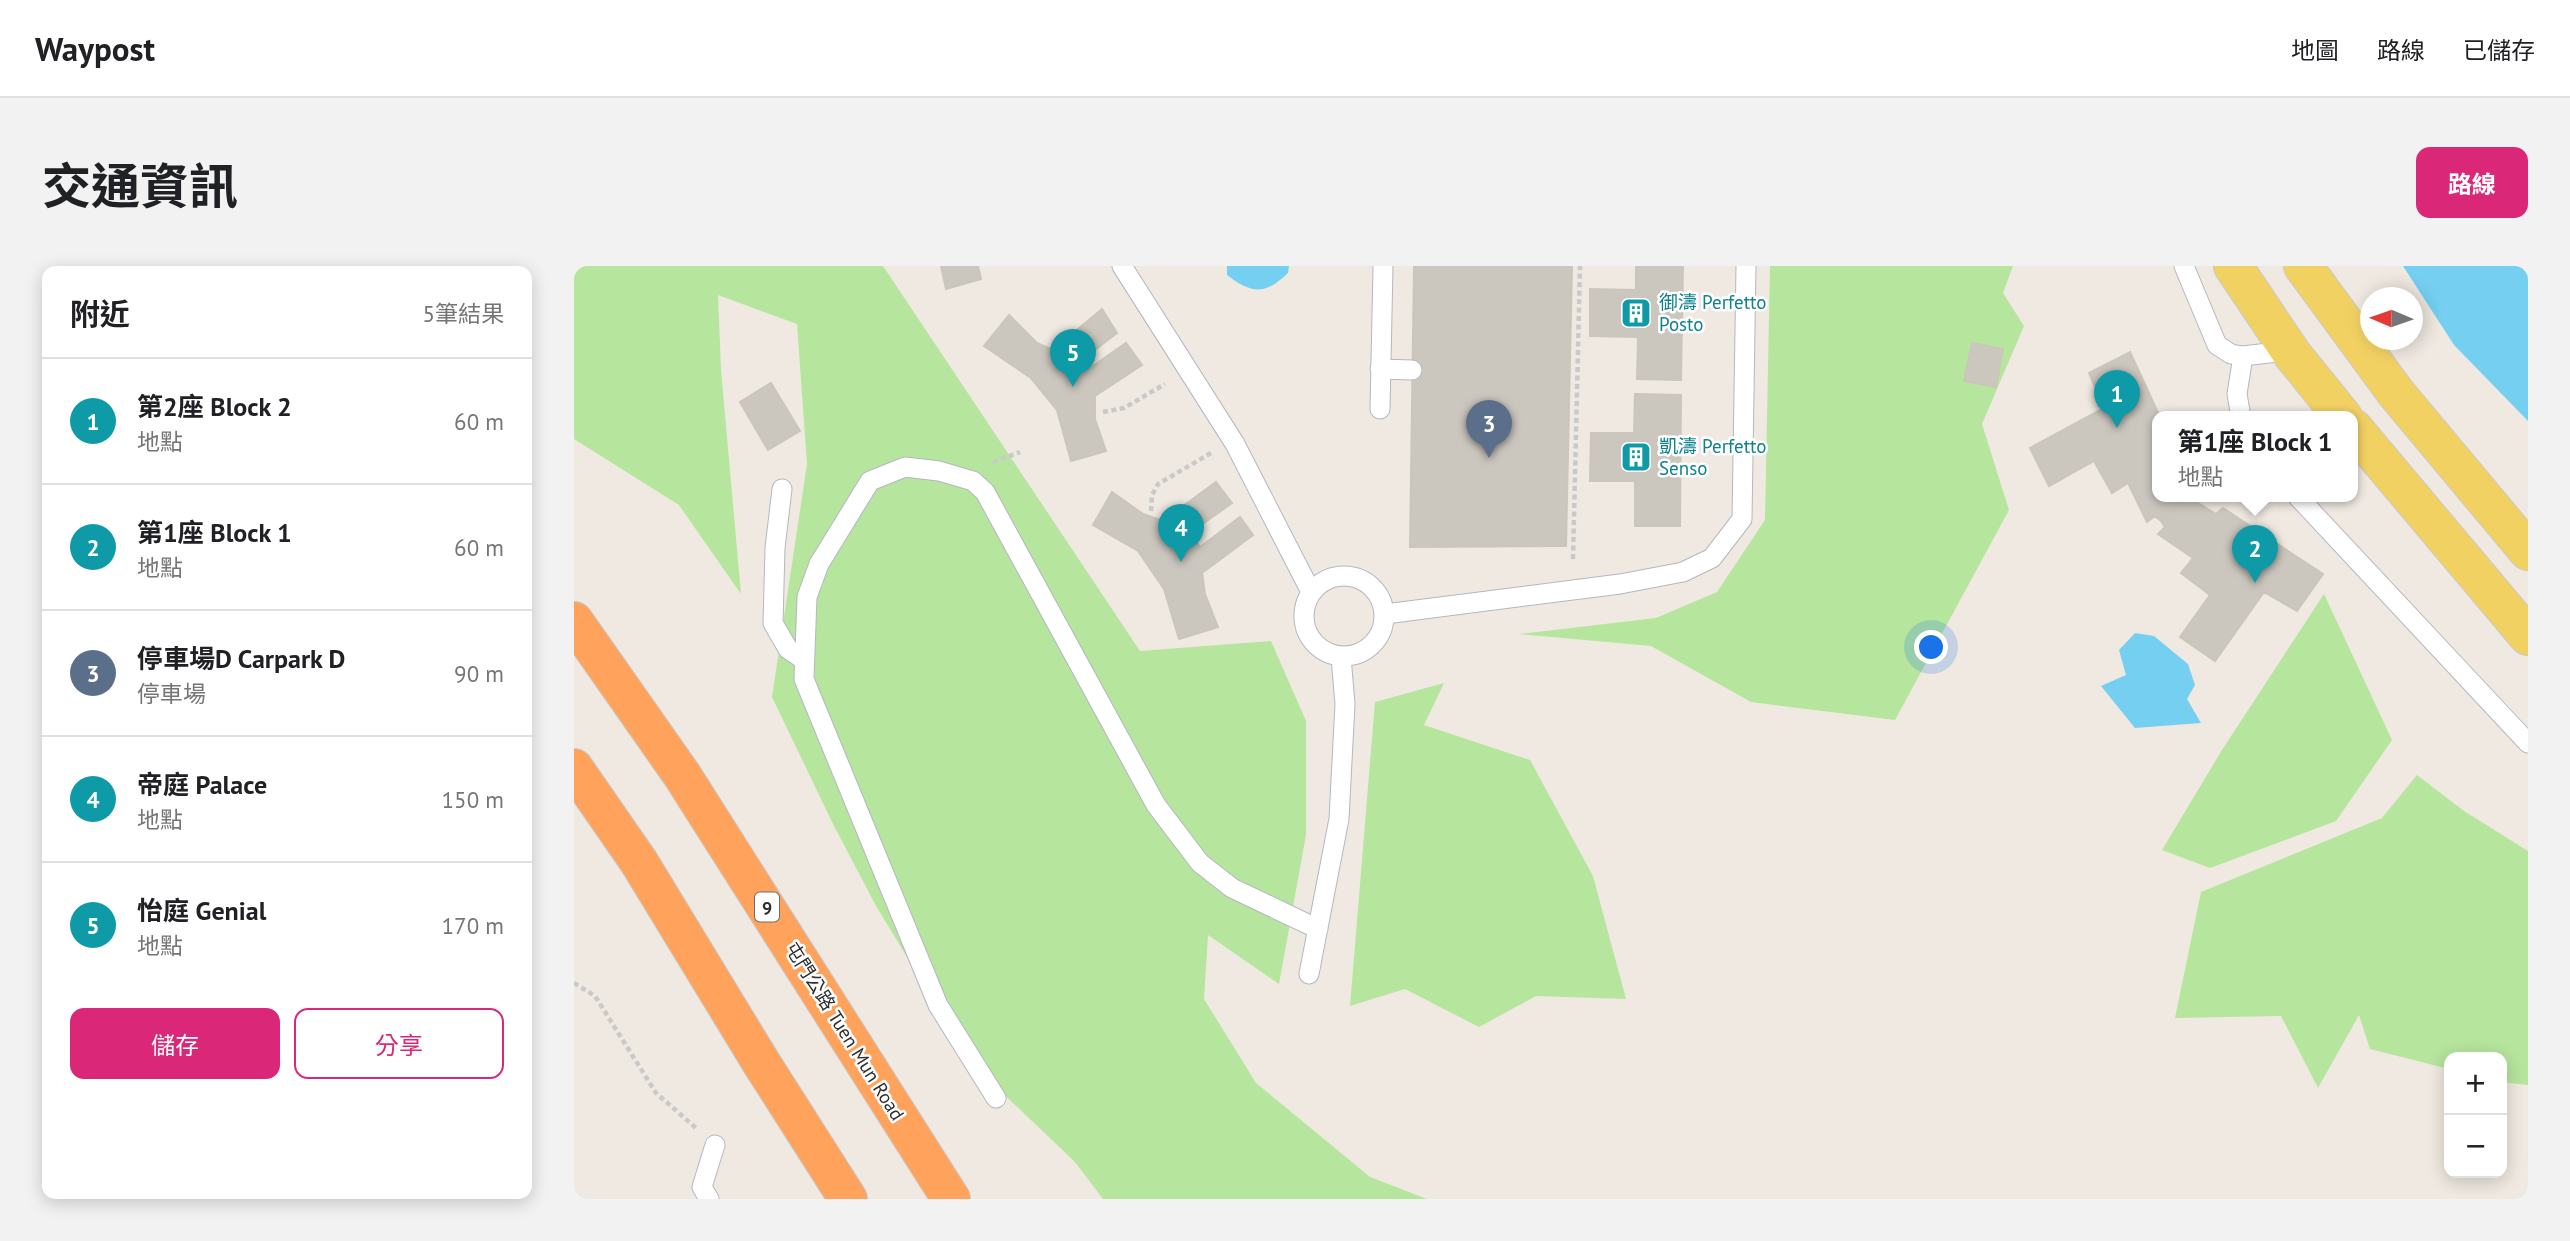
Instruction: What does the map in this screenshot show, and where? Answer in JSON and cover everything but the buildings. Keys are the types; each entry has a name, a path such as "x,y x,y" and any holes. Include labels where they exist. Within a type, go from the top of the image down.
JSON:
{"highway":[{"name":"屯門公路 Tuen Mun Road","path":"574,621 682,775 951,1199"},
{"path":"574,768 639,862 848,1199"}],"main road":[{"path":"2233,266 2292,354 2338,411"},
{"path":"2303,266 2396,393 2528,551"},
{"path":"2358,434 2528,636"}],"lane":[{"path":"1122,266 1235,444 1311,593"},
{"path":"1380,409 1383,266"},
{"path":"1385,614 1620,584 1683,572 1712,558 1742,519 1746,266"},
{"path":"2184,266 2217,345 2231,354 2243,356 2277,352 2292,354"},
{"path":"2240,411 2237,394 2243,356"},
{"path":"1380,369 1412,370"},
{"path":"996,1098 938,1004 804,679 807,597 819,564 870,481 905,467 939,471 973,481 985,492 1156,805 1200,863 1232,888 1318,929"},
{"path":"782,489 775,548 773,623 788,649 804,660"},
{"path":"2303,502 2528,743"},
{"path":"1355,577 1376,591 1385,614 1378,640 1361,653 1341,657 1329,654 1310,639 1304,616 1311,593 1331,578 1355,577"},
{"path":"1310,974 1339,819 1345,704 1341,657"},
{"path":"709,1199 702,1187 715,1145"}],"path":[{"path":"1573,559 1580,266"},
{"path":"1103,412 1124,408 1175,379"},
{"path":"1151,511 1152,495 1158,484 1220,448"},
{"path":"574,983 595,996 656,1093 715,1145"}],"green space":[{"path":"574,266 883,266 1140,651 1271,641 1306,721 1306,835 1279,984 1208,935 1204,999 1256,1083 1370,1177 1427,1199 1103,1199 1075,1162 970,1062 875,904 772,697 807,464 797,324 718,295 721,370 741,594 679,505 574,439"},
{"path":"1770,266 2013,266 2003,293 2024,326 1982,424 2009,510 1895,720 1751,702 1651,646 1519,634 1656,618 1717,592 1765,520"},
{"path":"2324,594 2392,740 2336,821 2210,868 2162,850 2222,750"},
{"path":"1444,683 1424,725 1530,760 1593,876 1626,999 1536,996 1479,1027 1405,989 1350,1006 1375,702"},
{"path":"2417,775 2464,811 2528,851 2528,1085 2507,1083 2507,1052 2444,1052 2444,1068 2370,1049 2359,1015 2318,1088 2281,1016 2175,1018 2201,892 2382,818"}],"water":[{"path":"1227,266 1289,266 1288,273 1272,285 1251,289 1227,275"},
{"path":"2403,266 2528,266 2528,421 2454,345 2423,297 2423,287 2417,287"},
{"path":"2135,633 2154,636 2188,664 2195,685 2187,699 2201,723 2135,728 2101,686 2126,675 2119,650"}],"place":[{"name":"御濤 Perfetto Posto","path":"1636,313"},
{"name":"怡庭 Genial","path":"1073,387"},
{"name":"第2座 Block 2","path":"2117,428"},
{"name":"凱濤 Perfetto Senso","path":"1636,457"},
{"name":"停車場D Carpark D","path":"1489,458"},
{"name":"帝庭 Palace","path":"1181,562"},
{"name":"第1座 Block 1","path":"2255,583"}]}
